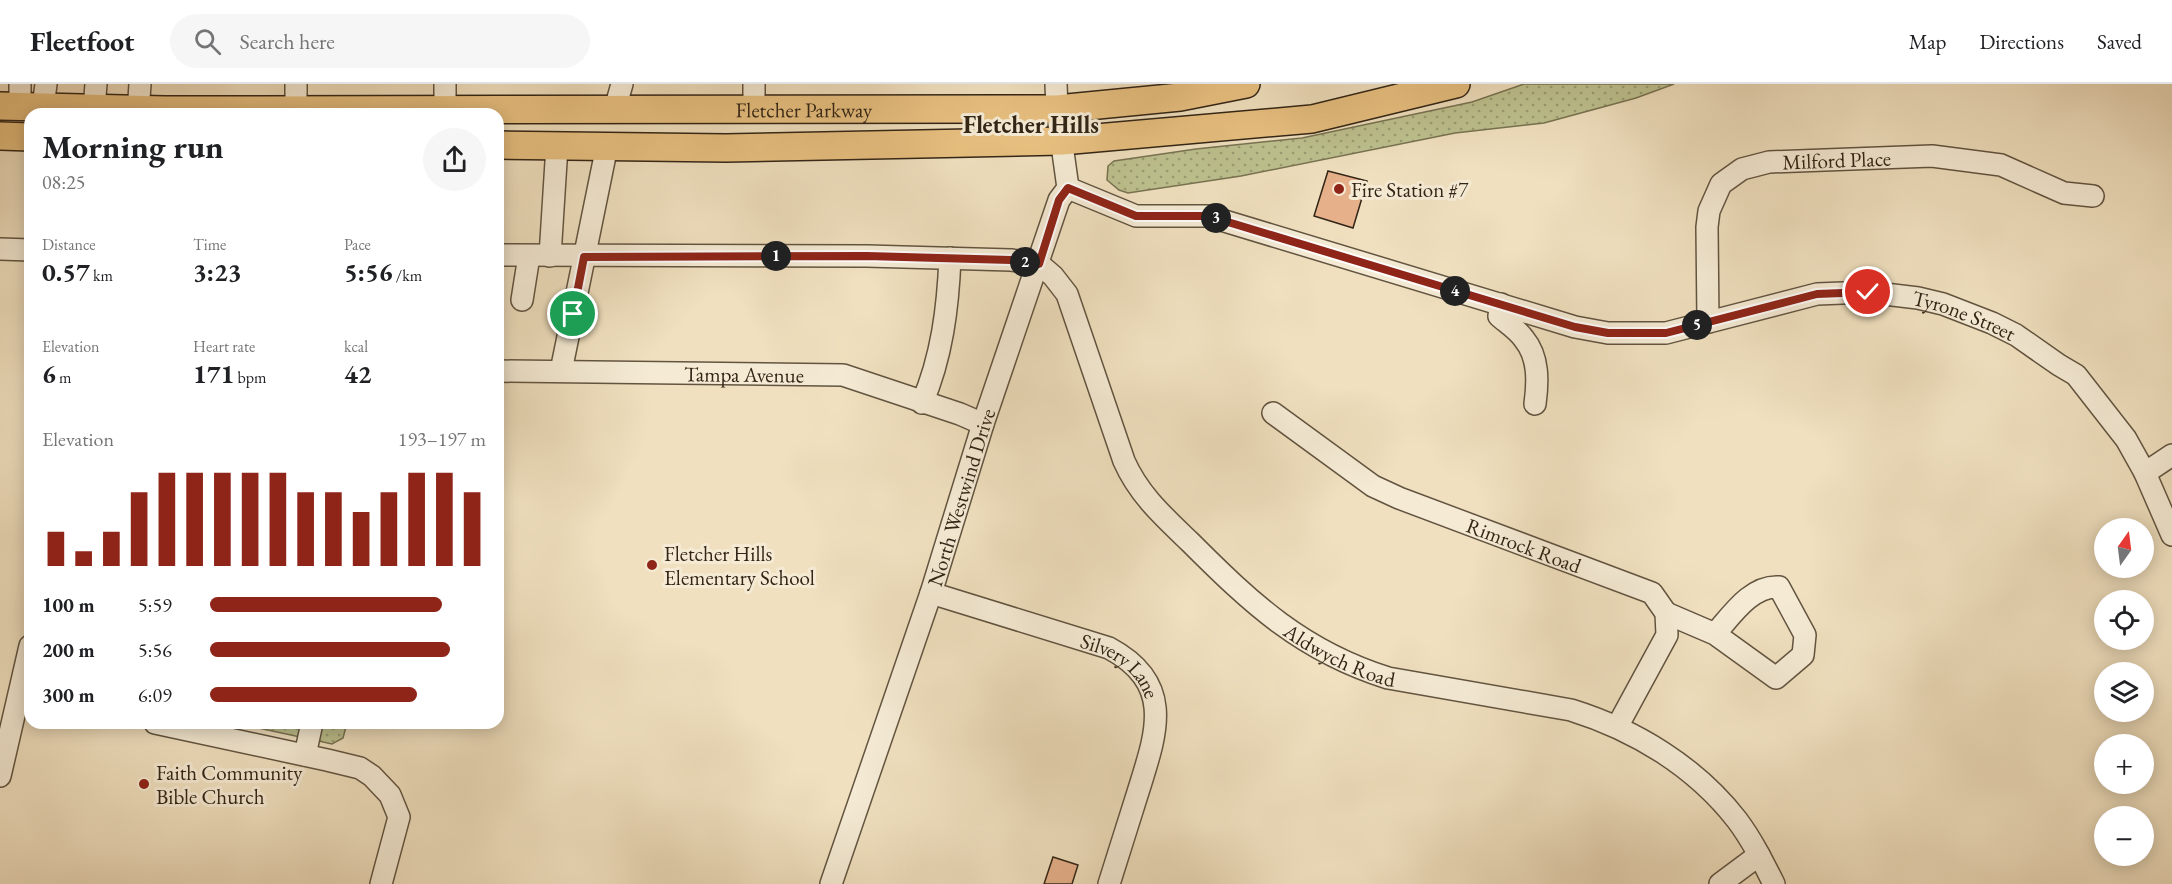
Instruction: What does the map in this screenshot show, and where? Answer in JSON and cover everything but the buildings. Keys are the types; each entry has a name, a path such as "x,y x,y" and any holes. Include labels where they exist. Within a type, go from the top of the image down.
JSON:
{"main road":[{"name":"Fletcher Parkway","path":"26,98 95,96 139,102 296,97 618,96 674,109 754,97 1180,97 1246,84"},
{"name":"Fletcher Parkway","path":"504,145 726,147 1062,141 1312,119 1456,84"},
{"path":"557,146 596,132 605,123 618,96"},
{"path":"607,146 614,131 633,121 674,109"},
{"path":"0,136 24,136"}],"street":[{"path":"1057,97 1068,188"},
{"path":"522,300 540,256 557,146"},
{"path":"561,371 607,146"},
{"name":"Milford Place","path":"1708,322 1707,227 1709,211 1721,184 1742,169 1769,162 1932,156 2001,165 2064,193 2093,196"},
{"name":"North Westwind Drive","path":"831,884 931,593 983,424 1059,200 1068,188"},
{"name":"Tyrone Street","path":"1068,188 1136,216 1208,216 1575,327 1608,333 1666,333 1817,294 1843,292 1868,292 1918,298 1968,312 2016,335 2076,375 2126,439 2145,473 2172,536"},
{"path":"0,249 24,250"},
{"path":"504,255 867,256 1011,260 1039,264"},
{"path":"922,403 929,387 948,309 950,258"},
{"name":"Aldwych Road","path":"1039,264 1053,276 1067,294 1124,461 1136,484 1154,506 1239,591 1300,639 1360,669 1388,678 1548,705 1593,717 1659,750 1700,781 1737,820 1774,884"},
{"path":"1501,304 1499,316 1525,339 1533,355 1538,380 1535,404"},
{"name":"Tampa Avenue","path":"504,371 843,375 960,414 983,424"},
{"name":"Rimrock Road","path":"1273,413 1373,486 1399,498 1653,593 1666,613"},
{"path":"2145,473 2172,454"},
{"path":"1617,728 1667,635 1666,613 1715,634 1776,678 1803,655 1805,635 1779,587 1769,586 1757,592 1741,605 1715,634"},
{"name":"Silvery Lane","path":"931,593 1109,648 1131,662 1147,683 1155,704 1155,737 1109,884"},
{"path":"0,776 24,698"},
{"path":"194,729 360,768 372,776 390,795 399,817 381,884"},
{"path":"305,755 311,729"},
{"path":"1720,884 1759,855"}],"green space":[{"path":"1524,84 1674,84 1636,98 1544,123 1455,133 1241,176 1128,193 1119,190 1107,180 1108,166 1114,161 1196,149 1302,138 1472,102"},
{"path":"263,729 345,729 343,738 332,744"}],"place":[{"name":"Fire Station #7","path":"1339,189"},
{"name":"Fletcher Hills Elementary School","path":"652,565"},
{"name":"Faith Community Bible Church","path":"144,784"}],"district":[{"name":"Fletcher Hills","path":"1031,124"}],"route":[{"path":"573,314 584,257 867,256 1011,260 1039,264 1059,200 1068,188 1136,216 1208,216 1575,327 1608,333 1666,333 1817,294 1868,292"}]}
